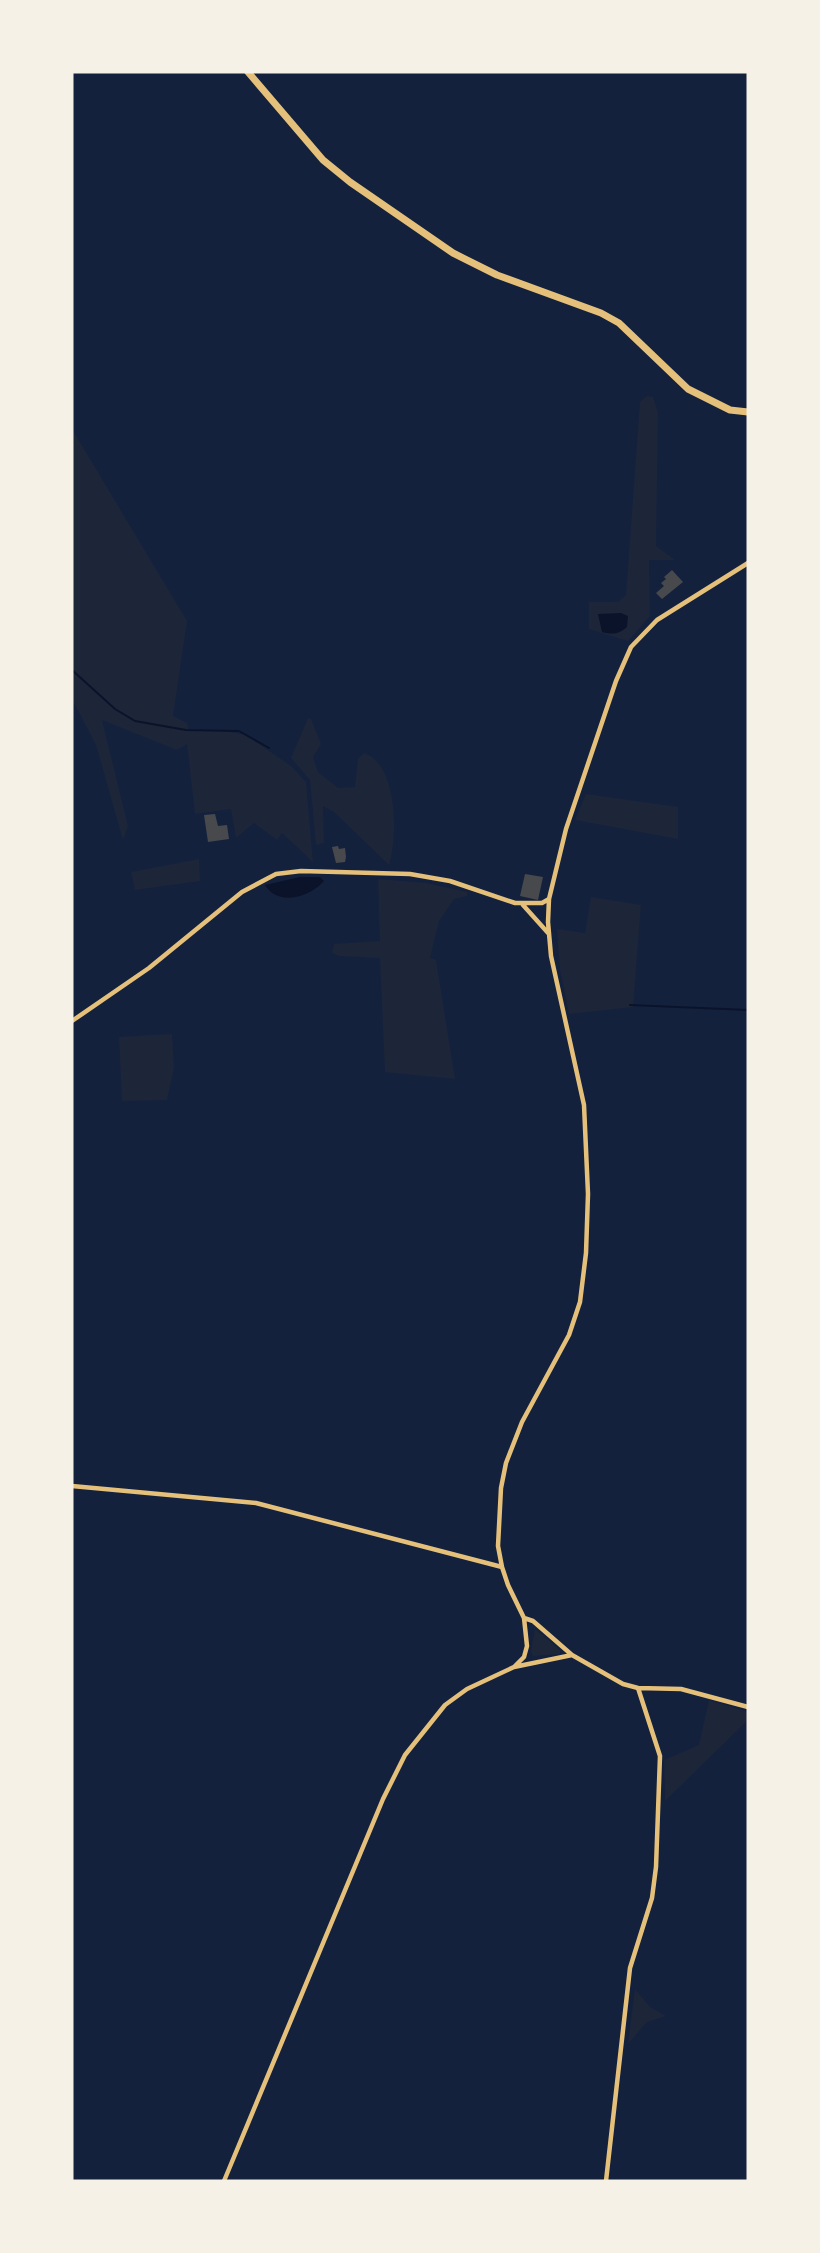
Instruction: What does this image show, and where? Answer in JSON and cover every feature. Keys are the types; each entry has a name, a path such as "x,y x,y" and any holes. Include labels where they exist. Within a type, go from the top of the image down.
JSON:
{"main road":[{"path":"248,72 323,160 350,182 453,254 497,275 601,313 619,323 688,389 730,410 748,412"}],"street":[{"path":"514,1667 524,1657 527,1646 524,1618 507,1585 502,1567 499,1518 506,1463 522,1422 569,1335 580,1302 586,1253 588,1194 584,1106 549,934 549,898 566,829 616,681 631,647 657,620 748,563"},
{"path":"72,1021 149,968 242,892 276,874 301,871 410,874 450,881 523,905 542,903 549,898"},
{"path":"523,905 549,934"},
{"path":"72,1486 256,1503 502,1567"},
{"path":"524,1618 533,1621 572,1655 623,1684 638,1688 681,1689 748,1707"},
{"path":"224,2181 383,1799 405,1755 445,1705 467,1689 514,1667 572,1655"},
{"path":"606,2181 630,1968 648,1916 656,1868 660,1756 638,1688"}],"shaded area":[{"path":"647,396 653,397 658,413 656,546 675,560 649,560 650,616 628,641 589,629 589,602 618,602 626,595 640,402"},
{"path":"72,429 187,621 173,716 187,723 189,731 218,730 246,735 291,766 306,782 313,862 282,833 277,840 254,823 236,838 231,809 195,814 187,744 177,750 102,720 128,826 123,840 96,745 72,699"},
{"path":"621,613 628,616 627,627 616,633 602,632 598,614"},
{"path":"308,718 311,719 321,744 313,757 318,772 338,788 355,787 358,759 364,753 375,760 384,771 393,803 394,820 394,837 389,865 334,812 323,806 324,843 316,845 310,780 291,758"},
{"path":"586,794 678,807 678,839 575,820"},
{"path":"199,859 200,881 135,890 131,872"},
{"path":"300,877 320,877 324,881 303,895 286,898 271,892 265,885"},
{"path":"378,879 426,883 467,892 467,896 454,899 439,921 430,958 436,960 455,1079 385,1072 380,958 339,956 332,953 334,944 380,941"},
{"path":"591,897 641,905 633,1007 569,1014 560,970 557,929 585,933"},
{"path":"172,1034 174,1068 167,1100 122,1101 119,1037"},
{"path":"535,1629 560,1650 560,1654 533,1656 531,1651"},
{"path":"709,1700 748,1712 748,1720 665,1801 664,1760 699,1745"},
{"path":"635,1989 650,2007 666,2016 647,2022 628,2044"}],"building":[{"path":"672,570 683,582 662,599 656,593 664,586 661,583 666,579 664,577"},
{"path":"215,814 218,826 227,825 229,839 208,842 204,815"},
{"path":"338,846 339,849 345,848 345,862 336,863 332,847"},
{"path":"525,874 543,877 538,900 520,896"}],"waterway":[{"path":"72,670 115,709 135,721 186,730 239,731 269,748"},
{"path":"630,1005 748,1010"}]}
